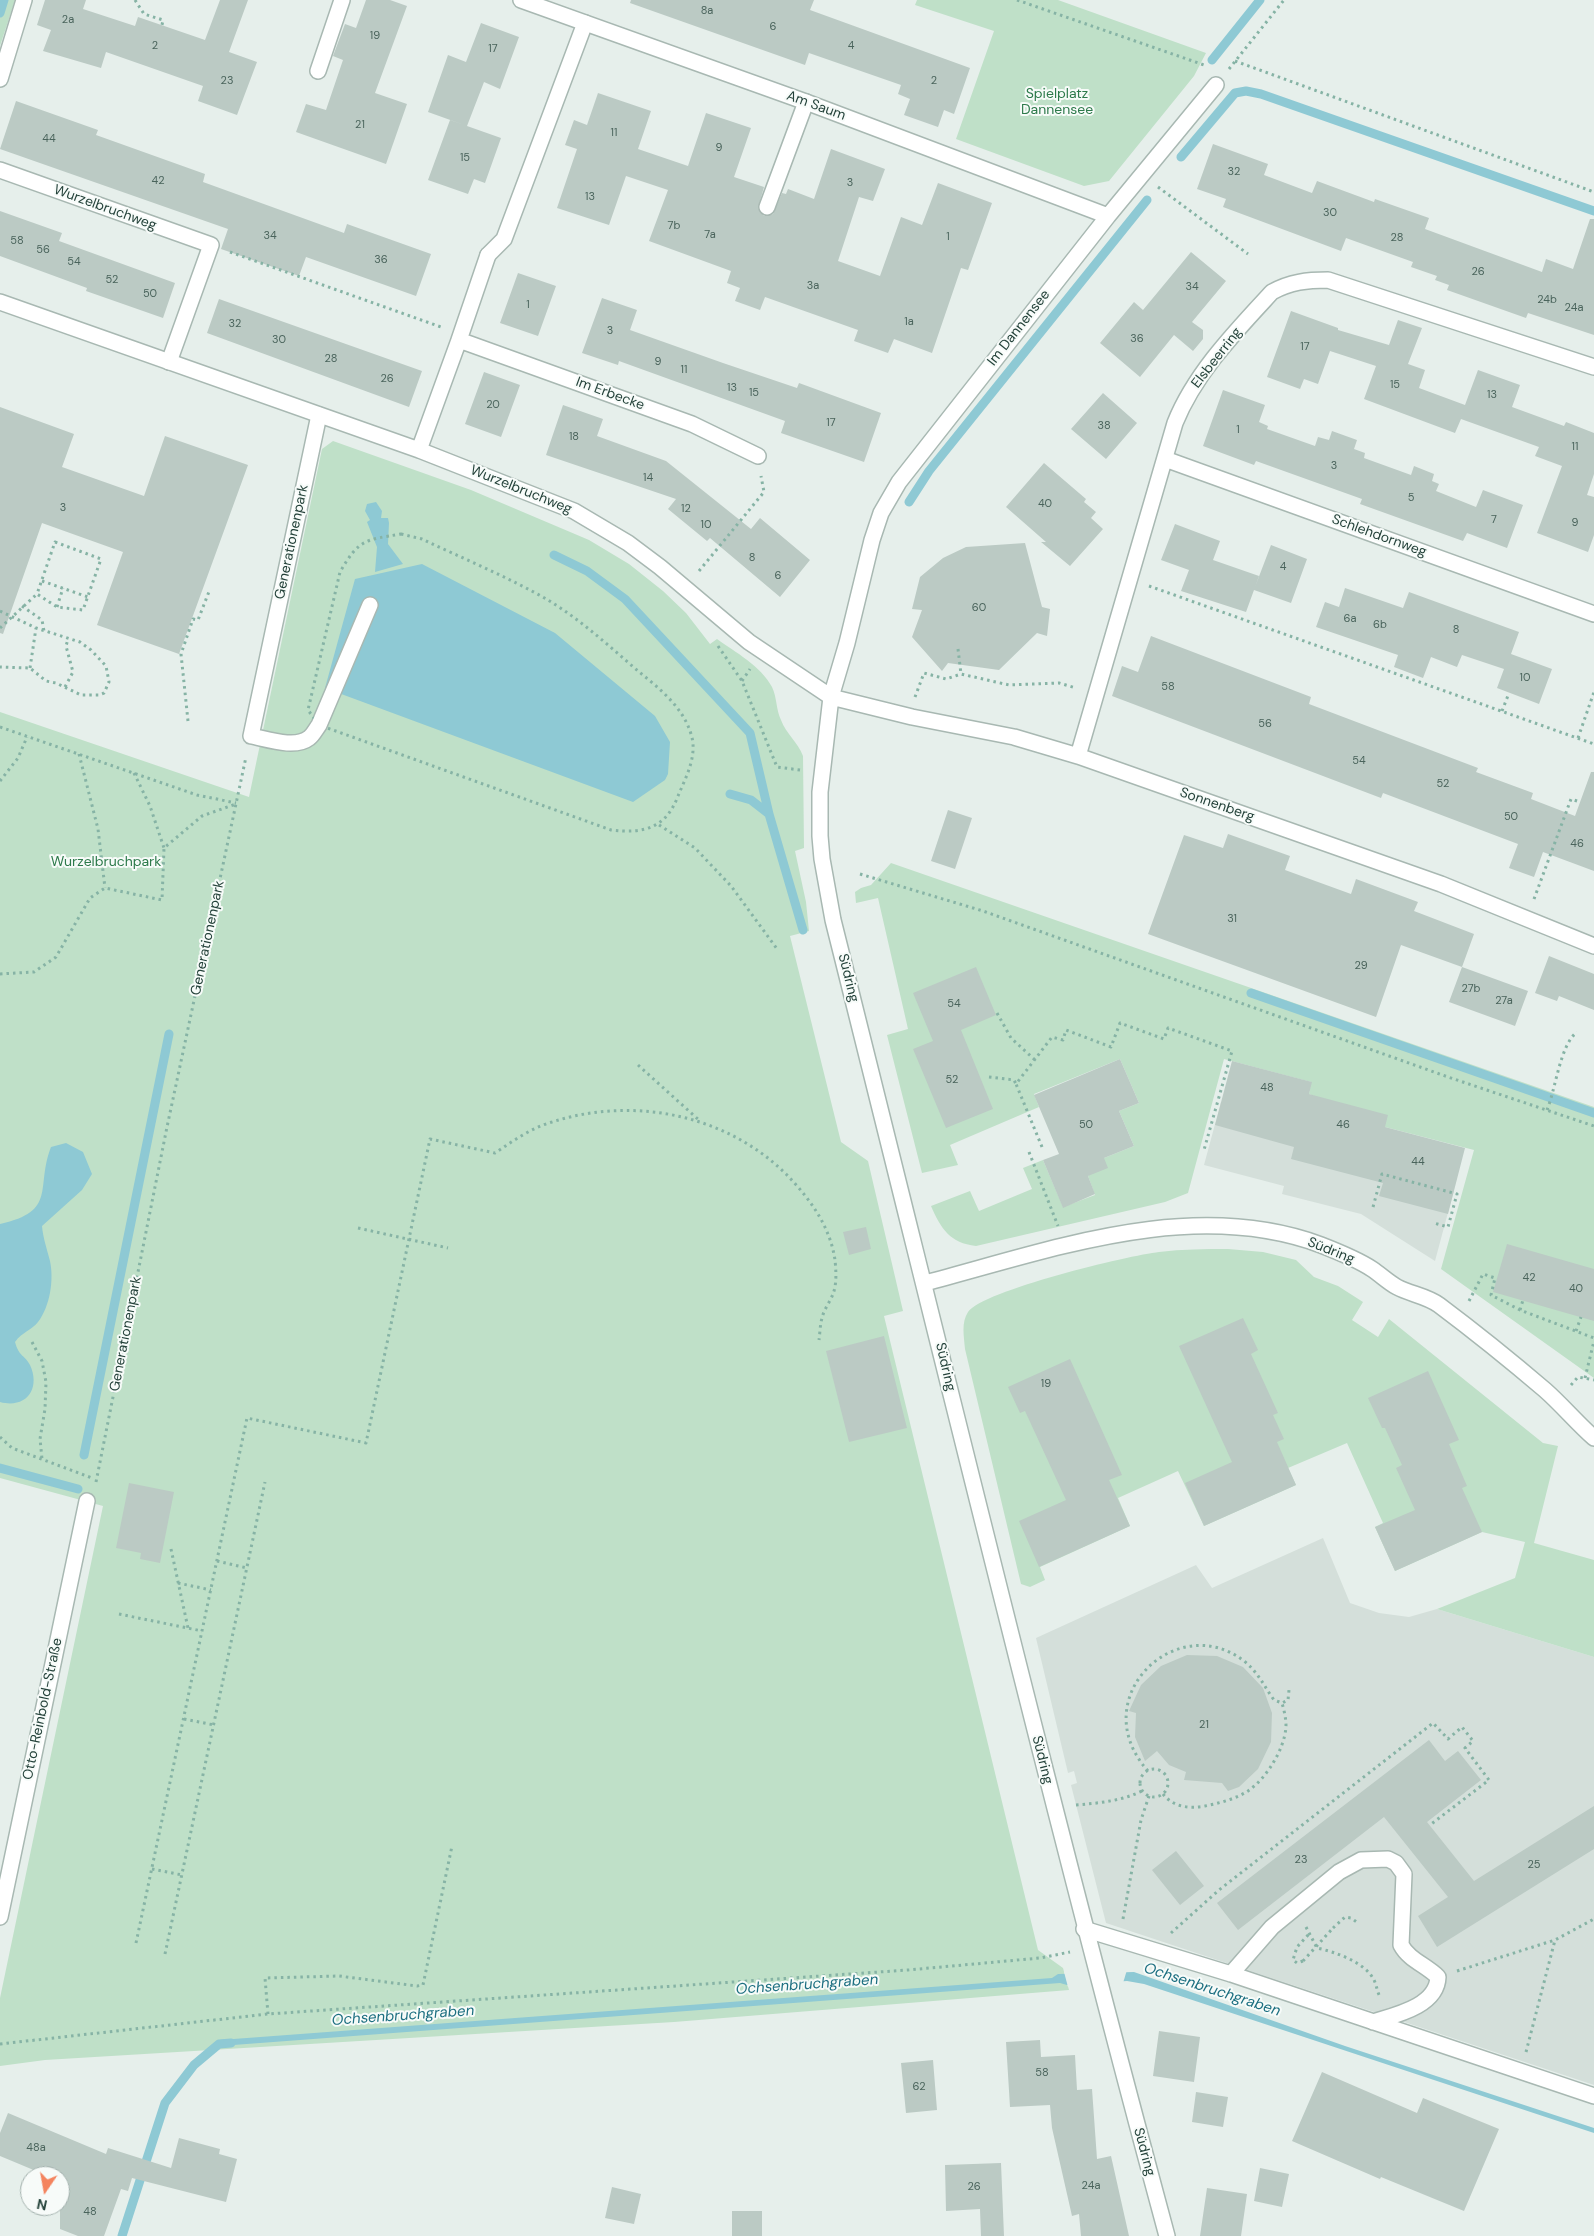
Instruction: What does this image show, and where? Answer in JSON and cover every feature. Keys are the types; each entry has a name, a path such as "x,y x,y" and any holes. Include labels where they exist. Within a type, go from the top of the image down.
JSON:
{"street":[{"path":"0,79 24,0"},
{"path":"318,71 342,0"},
{"name":"Am Saum","path":"521,0 806,102 1108,216"},
{"path":"420,450 488,255 504,239 585,23"},
{"name":"Im Dannensee","path":"830,697 847,643 872,540 881,513 899,482 1108,216 1216,85"},
{"path":"767,207 806,102"},
{"name":"Wurzelbruchweg","path":"0,170 210,246"},
{"path":"169,362 210,246"},
{"name":"Elsbeerring","path":"1078,756 1182,406 1201,375 1272,292 1284,285 1306,280 1328,280 1594,366"},
{"name":"Wurzelbruchweg","path":"0,302 420,450 574,511 628,543 749,642 830,697"},
{"name":"Im Erbecke","path":"460,337 692,424 758,456"},
{"name":"Generationenpark","path":"251,736 319,415"},
{"name":"Schlehdornweg","path":"1165,459 1594,614"},
{"path":"251,736 288,743 301,742 310,738 319,725 370,605"},
{"name":"Sonnenberg","path":"830,697 912,717 1014,737 1078,756 1441,884 1594,946"},
{"name":"Südring","path":"830,697 822,773 820,836 822,859 833,920 925,1282 980,1515 1053,1807 1091,1956 1167,2236"},
{"name":"Südring","path":"925,1282 1065,1246 1137,1231 1172,1227 1223,1227 1281,1234 1321,1245 1347,1256 1372,1269 1396,1286 1437,1303 1544,1390 1594,1438"},
{"name":"Otto-Reinbold-Straße","path":"0,1917 3,1882 87,1501"},
{"path":"1231,1974 1272,1927 1339,1872 1361,1860 1388,1859 1396,1863 1404,1874 1401,1945 1409,1955 1431,1969 1438,1977 1433,1995 1396,2015 1373,2022"},
{"path":"1084,1928 1231,1974 1594,2096"}],"path":[{"path":"136,0 144,14 163,20 162,25"},
{"path":"1017,0 1208,66"},
{"path":"1216,85 1284,0"},
{"path":"1235,61 1594,192"},
{"path":"1142,174 1248,254"},
{"path":"210,246 460,337"},
{"path":"685,588 764,492 758,456"},
{"path":"401,534 422,539 548,600 583,623 661,690 686,722 692,735 693,750 691,766 676,802 670,813 658,824 643,830 627,832 611,830 319,725 308,710 340,572 352,552 369,539 401,534"},
{"path":"0,628 37,594 55,542 101,559 83,610 57,607 37,594"},
{"path":"1130,579 1594,744"},
{"path":"42,581 88,597"},
{"path":"57,607 63,588"},
{"path":"188,721 181,654 194,619 198,620 210,590"},
{"path":"22,606 42,620 44,631"},
{"path":"0,611 36,628 80,642 100,658 106,666 110,682 104,693 92,696 74,693 65,687 46,681 30,668 0,667"},
{"path":"30,668 36,628"},
{"path":"65,687 72,672 66,646 68,638"},
{"path":"716,645 742,681 776,767 822,773"},
{"path":"958,649 961,674"},
{"path":"912,717 915,692 924,673 946,679 961,674 1010,685 1059,683 1096,694"},
{"path":"1502,711 1509,692"},
{"path":"1578,738 1594,692"},
{"path":"0,727 197,795 236,804"},
{"name":"Generationenpark","path":"101,1462 167,1127 251,736"},
{"path":"0,781 18,758 27,737"},
{"path":"80,754 98,829 105,888"},
{"path":"0,974 34,972 56,957 90,898 105,888 162,900 164,848 150,806 134,773"},
{"path":"1527,918 1571,799 1580,802"},
{"path":"164,848 202,816 236,804"},
{"path":"658,824 695,848 731,886 777,949"},
{"path":"860,874 983,911 1448,1077 1594,1126"},
{"path":"997,1013 1011,1038 1035,1060"},
{"path":"1016,1084 1052,1036 1063,1040 1066,1030 1111,1047 1120,1023 1164,1039 1168,1028 1232,1051 1204,1150"},
{"path":"1547,1110 1554,1093 1561,1059 1570,1038 1577,1032"},
{"path":"638,1065 700,1122"},
{"path":"989,1077 1014,1080 1042,1147"},
{"path":"136,1943 247,1418 366,1443 430,1139 495,1153 525,1134 550,1122 580,1114 612,1110 642,1110 700,1122 731,1134 756,1149 779,1168 811,1203 824,1223 835,1260 836,1279 834,1292 822,1316 819,1340"},
{"path":"1029,1152 1065,1246"},
{"path":"1373,1207 1382,1174 1457,1194 1448,1227 1434,1223"},
{"path":"358,1228 448,1248"},
{"path":"1459,1321 1483,1274 1495,1278 1491,1295 1520,1310 1576,1331 1594,1340 1585,1378"},
{"path":"1520,1310 1523,1300"},
{"path":"1576,1331 1581,1317"},
{"path":"32,1342 42,1361 46,1382 45,1409 40,1439 42,1459"},
{"path":"0,1438 12,1448 97,1480"},
{"path":"165,1954 266,1482"},
{"path":"171,1549 188,1628"},
{"path":"217,1561 247,1568"},
{"path":"178,1583 211,1590"},
{"path":"119,1614 202,1631"},
{"path":"1148,1770 1141,1779 1142,1791 1154,1798 1164,1794 1168,1785 1166,1776 1158,1770 1148,1770 1140,1762 1130,1740 1125,1716 1126,1704 1137,1680 1144,1671 1164,1656 1186,1647 1211,1646 1234,1654 1249,1665 1261,1679 1274,1700 1282,1703 1288,1700 1289,1690"},
{"path":"1164,1794 1174,1804 1199,1808 1233,1799 1249,1790 1264,1776 1283,1740 1286,1727 1282,1703"},
{"path":"184,1719 214,1724"},
{"path":"1152,1950 1219,1890 1433,1723 1448,1739 1462,1727 1473,1741 1464,1748 1489,1780 1430,1825"},
{"path":"1053,1807 1110,1802 1142,1791"},
{"path":"1126,1942 1121,1928 1141,1820 1149,1796"},
{"path":"268,2014 265,1978 338,1976 417,1986 423,1985 452,1846"},
{"path":"152,1869 182,1875"},
{"path":"1292,1911 1305,1926 1317,1948 1344,1956 1367,1971 1374,1979 1380,1997 1396,2015"},
{"path":"1310,1934 1294,1953 1293,1960 1296,1963 1303,1961 1345,1917 1351,1918 1358,1923"},
{"path":"1438,1977 1555,1940 1594,1919"},
{"path":"1521,2072 1555,1940"},
{"path":"0,2044 268,2014 908,1970 1040,1958 1091,1956"}],"shaded area":[{"path":"1221,1102 1301,1124 1454,1190 1435,1261 1361,1214 1282,1194 1284,1186 1204,1165"},
{"path":"1323,1538 1350,1603 1379,1613 1409,1617 1437,1609 1594,1657 1594,2085 1106,1923 1071,1785 1077,1783 1074,1771 1068,1773 1036,1638 1196,1565 1212,1588"}],"green space":[{"path":"0,0 15,0 0,46"},
{"name":"Spielplatz Dannensee","path":"917,0 1058,0 1206,53 1194,76 1109,181 1084,186 956,139 994,31 915,5"},
{"name":"Wurzelbruchpark","path":"333,441 471,490 589,540 629,564 663,591 686,613 710,644 717,639 739,654 761,672 772,687 783,725 803,756 804,848 795,851 806,902 809,931 790,936 841,1142 868,1161 903,1311 884,1316 1038,1950 1063,1968 1069,1990 674,2022 45,2060 0,2066 0,1998 103,1506 0,1478 0,712 249,797 322,449"},
{"path":"891,863 1594,1107 1594,1378 1441,1269 1474,1150 1385,1127 1309,1094 1311,1082 1224,1059 1188,1193 1165,1202 976,1246 959,1242 953,1238 943,1228 931,1206 970,1191 979,1211 1032,1189 1023,1168 1043,1160 1063,1207 1095,1195 1088,1176 1104,1158 1134,1146 1119,1111 1139,1103 1120,1059 1034,1094 1039,1107 950,1145 958,1165 922,1173 887,1035 908,1029 878,898 856,903 855,892 871,885"},
{"path":"1228,1249 1263,1252 1296,1260 1314,1277 1338,1286 1363,1302 1352,1320 1378,1337 1389,1319 1543,1443 1558,1446 1534,1543 1594,1560 1594,1657 1437,1609 1515,1578 1525,1542 1482,1532 1395,1571 1375,1527 1383,1523 1347,1443 1288,1468 1296,1485 1204,1526 1178,1471 1118,1498 1130,1526 1040,1567 1045,1580 1030,1587 1021,1584 965,1349 964,1325 968,1312 999,1294 1057,1275 1089,1267 1159,1252"}],"water":[{"path":"376,502 382,511 381,518 388,518 388,544 403,564 375,572 377,547 367,522 370,520 365,511 367,504"},
{"path":"422,564 555,633 655,716 670,742 668,774 665,780 633,802 325,688 355,579"},
{"path":"66,1143 83,1152 92,1174 82,1190 42,1226 52,1276 50,1293 46,1308 38,1322 15,1342 18,1351 30,1365 34,1382 29,1395 24,1400 17,1403 0,1402 0,1224 18,1219 37,1205 41,1196 51,1147"},
{"path":"1134,1972 1345,2046 1594,2128 1594,2133 1144,1984 1127,1981 1067,1985 1060,1983 220,2046 219,2044 220,2040 1052,1978 1058,1974"}],"pier":[{"path":"1127,1970 1123,1983 1068,1987 1064,1972"}],"building":[{"path":"45,0 86,0 83,9 135,26 138,17 205,40 220,0 248,0 229,52 257,62 237,115 198,101 203,86 106,52 101,68 43,51 51,30 37,25"},
{"path":"366,0 390,0 407,6 375,93 407,104 386,164 296,132 306,104 326,110 343,60 333,56 345,24 356,28"},
{"path":"631,0 814,0 810,10 970,68 954,114 944,110 938,127 904,115 910,99 898,94 901,85 809,53 805,65 630,3"},
{"path":"481,23 519,37 500,89 484,82 467,126 428,112 448,55 466,62"},
{"path":"598,93 651,111 638,149 688,166 706,113 751,128 734,177 764,187 758,208 764,216 773,214 782,193 786,194 788,189 814,199 831,149 885,169 873,201 859,197 838,261 880,276 901,217 922,225 938,183 992,203 968,270 961,268 932,353 894,339 888,353 854,341 858,330 765,297 760,310 735,301 740,288 727,283 731,271 649,241 668,190 626,176 609,225 557,208 577,149 565,145 574,120 587,125"},
{"path":"16,101 98,130 96,135 205,174 203,182 344,233 347,224 431,254 416,296 306,257 299,276 221,249 228,229 0,149"},
{"path":"450,120 501,138 485,183 474,179 468,194 428,180"},
{"path":"1213,144 1268,164 1264,175 1312,193 1317,181 1374,202 1375,199 1429,218 1425,229 1542,272 1546,259 1573,269 1590,219 1594,219 1594,335 1528,313 1526,318 1447,290 1449,285 1435,280 1437,276 1411,267 1413,262 1346,238 1341,251 1223,207 1226,199 1197,189"},
{"path":"0,211 62,233 59,241 175,283 163,318 86,291 87,288 0,256"},
{"path":"1191,252 1226,281 1192,322 1203,330 1203,339 1193,351 1174,335 1140,377 1100,343 1134,302 1143,310"},
{"path":"518,273 556,286 538,336 500,323"},
{"path":"602,298 637,310 630,330 797,388 799,383 881,413 864,462 781,433 785,421 619,361 618,365 582,353"},
{"path":"219,299 422,371 409,407 207,333"},
{"path":"1291,311 1338,328 1338,330 1389,345 1398,320 1422,328 1408,364 1425,370 1419,388 1465,405 1478,370 1520,385 1512,407 1564,426 1566,422 1594,433 1594,474 1587,495 1594,497 1594,535 1588,552 1537,533 1562,466 1535,456 1539,447 1461,419 1455,433 1364,399 1376,366 1330,351 1318,384 1304,379 1300,389 1267,377"},
{"path":"484,372 520,385 501,437 465,424"},
{"path":"1223,390 1265,405 1259,422 1268,426 1267,429 1315,446 1318,437 1329,440 1332,431 1357,440 1354,449 1365,453 1364,458 1411,475 1414,466 1434,474 1432,481 1439,484 1436,491 1476,507 1483,490 1523,505 1507,548 1467,533 1463,541 1360,504 1362,499 1256,461 1254,465 1203,446"},
{"path":"1103,393 1137,423 1106,459 1071,429"},
{"path":"563,405 603,419 597,436 666,461 751,529 760,518 810,560 780,597 710,538 707,541 668,509 676,499 546,455"},
{"path":"0,407 74,434 62,467 144,496 165,436 248,465 179,654 97,625 123,552 42,523 3,634 0,633"},
{"path":"1044,463 1086,499 1084,502 1096,512 1091,518 1103,529 1070,566 1041,542 1046,542 1006,507"},
{"path":"1175,524 1220,541 1213,560 1259,576 1255,587 1271,545 1307,559 1291,603 1254,590 1246,612 1181,591 1189,570 1161,560"},
{"path":"1025,543 1042,607 1050,609 1047,636 1037,633 999,670 948,663 942,671 912,637 922,610 912,609 920,577 943,558 966,547"},
{"path":"1345,588 1403,608 1409,592 1519,632 1511,654 1552,669 1539,704 1497,688 1504,669 1462,655 1457,667 1431,657 1423,678 1394,667 1398,655 1316,627 1325,602 1339,607"},
{"path":"1151,636 1311,697 1309,704 1478,768 1476,772 1533,793 1531,799 1575,816 1591,772 1594,772 1594,871 1543,852 1534,877 1509,868 1518,844 1383,793 1381,798 1112,696 1122,666 1138,672"},
{"path":"948,810 972,818 955,869 931,861"},
{"path":"1228,834 1290,856 1285,870 1351,894 1356,879 1418,902 1414,911 1474,934 1462,967 1401,945 1376,1017 1148,934 1184,835 1223,848"},
{"path":"1549,956 1594,974 1594,1010 1559,996 1557,1001 1535,993"},
{"path":"976,967 996,1015 961,1030 993,1109 946,1128 913,1049 933,1041 913,993"},
{"path":"1462,967 1528,991 1515,1026 1449,1002"},
{"path":"1120,1059 1139,1103 1119,1111 1134,1146 1104,1158 1108,1168 1088,1176 1095,1194 1063,1208 1043,1160 1059,1154 1034,1095"},
{"path":"1232,1061 1312,1082 1309,1094 1388,1115 1385,1127 1465,1148 1448,1214 1379,1196 1383,1183 1291,1159 1294,1147 1215,1125"},
{"path":"866,1227 871,1249 849,1255 843,1232"},
{"path":"1507,1244 1594,1269 1594,1321 1493,1292"},
{"path":"1243,1318 1258,1350 1251,1354 1278,1413 1273,1415 1284,1439 1277,1442 1296,1485 1204,1526 1185,1483 1232,1462 1179,1346"},
{"path":"884,1336 907,1428 849,1442 826,1351"},
{"path":"1070,1359 1122,1475 1109,1480 1130,1526 1039,1567 1019,1521 1066,1500 1025,1411 1020,1413 1008,1387"},
{"path":"1428,1371 1459,1440 1449,1444 1467,1486 1462,1488 1482,1532 1395,1571 1375,1527 1415,1510 1396,1468 1402,1465 1385,1428 1382,1428 1368,1398"},
{"path":"129,1483 174,1492 160,1563 140,1559 141,1553 116,1548"},
{"path":"1187,1655 1217,1656 1243,1667 1263,1688 1272,1713 1271,1742 1258,1769 1239,1787 1228,1791 1222,1783 1184,1780 1186,1772 1169,1765 1157,1751 1145,1761 1135,1737 1136,1713 1129,1711 1141,1685 1161,1666"},
{"path":"1429,1740 1445,1761 1458,1751 1481,1780 1427,1822 1474,1881 1594,1806 1594,1849 1437,1947 1418,1916 1448,1897 1384,1817 1238,1930 1217,1903"},
{"path":"1176,1851 1204,1886 1180,1905 1152,1870"},
{"path":"1159,2031 1200,2037 1194,2082 1153,2076"},
{"path":"1040,2040 1041,2057 1075,2055 1077,2090 1092,2089 1097,2159 1111,2156 1129,2236 1081,2236 1079,2214 1072,2216 1052,2128 1050,2105 1010,2107 1006,2042"},
{"path":"933,2060 937,2110 906,2113 901,2063"},
{"path":"1322,2072 1417,2113 1423,2098 1499,2129 1464,2211 1381,2177 1380,2179 1292,2141"},
{"path":"1196,2092 1228,2097 1223,2127 1192,2122"},
{"path":"8,2113 106,2154 108,2148 171,2168 179,2138 220,2149 219,2154 237,2159 226,2202 132,2178 128,2191 121,2189 104,2236 78,2236 60,2229 60,2216 70,2216 70,2166 24,2166 0,2156 0,2133"},
{"path":"1001,2163 1004,2236 981,2236 980,2209 946,2211 945,2165"},
{"path":"1260,2168 1289,2174 1282,2207 1254,2201"},
{"path":"612,2187 641,2194 634,2224 605,2218"},
{"path":"1207,2188 1247,2194 1241,2236 1200,2236"},
{"path":"732,2211 762,2211 762,2236 732,2236"}],"waterway":[{"path":"0,13 4,0"},
{"path":"1212,60 1260,0"},
{"path":"1181,157 1235,93 1246,91 1261,94 1594,211"},
{"path":"909,502 929,471 1147,200"},
{"path":"554,555 587,571 625,599 750,733 769,814"},
{"path":"730,794 751,800 769,814 803,930"},
{"path":"1251,993 1594,1113"},
{"path":"84,1455 169,1034"},
{"path":"0,1468 78,1489"},
{"name":"Ochsenbruchgraben","path":"122,2236 165,2103 194,2065 219,2044 231,2043"}]}
